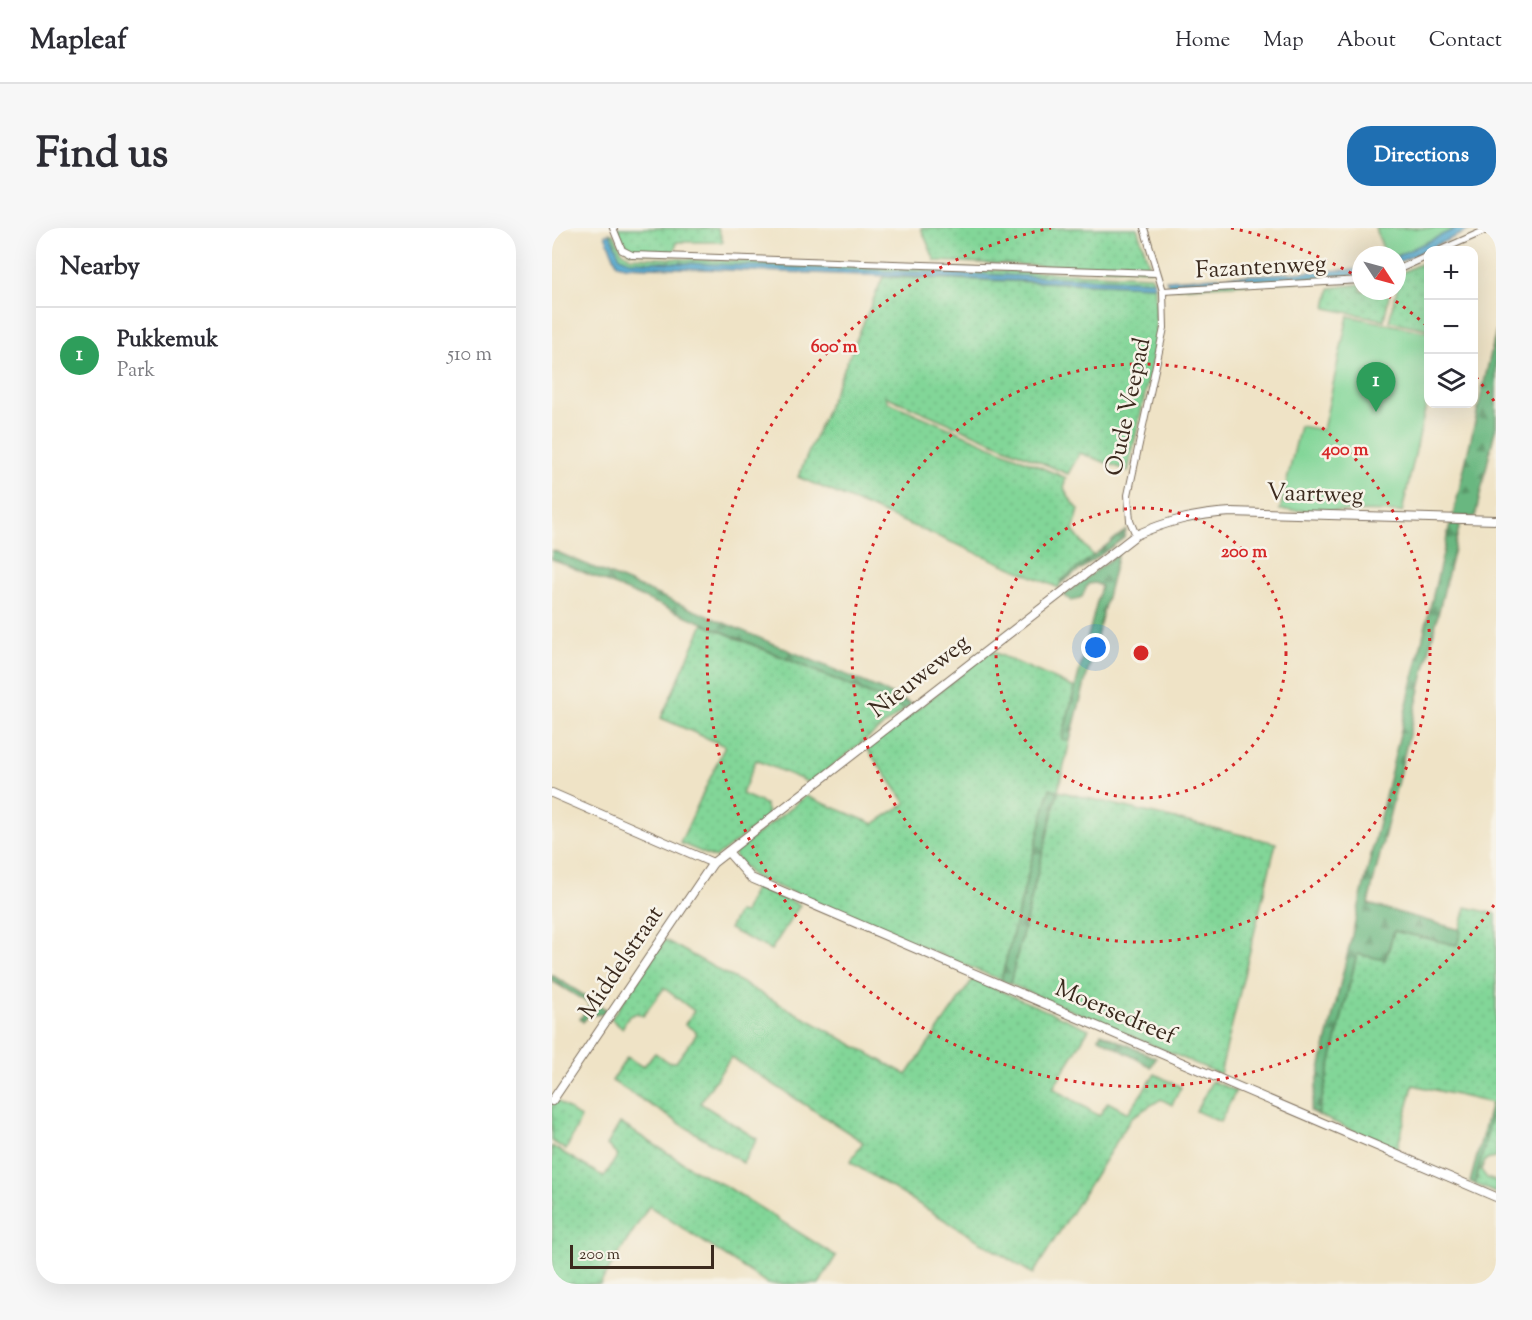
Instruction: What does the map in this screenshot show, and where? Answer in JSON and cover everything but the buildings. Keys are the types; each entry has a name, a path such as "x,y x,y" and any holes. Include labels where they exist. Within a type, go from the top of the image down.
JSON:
{"street":[{"path":"613,228 622,250 632,255 1157,273"},
{"name":"Oude Veepad","path":"1137,535 1130,521 1128,495 1164,328 1162,288 1144,228"},
{"path":"1450,246 1491,228"},
{"path":"1406,266 1424,258"},
{"name":"Fazantenweg","path":"1162,288 1352,280"},
{"name":"Vaartweg","path":"1137,535 1183,517 1231,512 1496,520"},
{"name":"Nieuweweg","path":"728,852 1137,535"},
{"path":"552,793 713,863"},
{"name":"Middelstraat","path":"552,1101 713,863 728,852"},
{"name":"Moersedreef","path":"728,852 751,878 1496,1197"}],"green space":[{"path":"617,228 718,228 723,242 677,242 674,254 629,252"},
{"path":"921,228 1137,228 1151,270 935,261"},
{"path":"1376,228 1457,228 1406,252 1406,246 1382,246"},
{"path":"610,233 614,234 622,251 630,257 1151,276 1154,281 629,261 620,257"},
{"path":"1424,262 1424,328 1389,321 1394,300 1406,300 1406,271"},
{"path":"1352,274 1352,278 1171,288 1168,284"},
{"path":"883,277 1155,286 1157,340 1128,471 1080,453 1068,474 885,396 888,402 1066,478 1065,491 1079,510 1073,531 1093,556 1061,581 1059,588 798,477"},
{"path":"1352,285 1352,300 1388,300 1384,320 1326,308 1330,288"},
{"path":"1348,316 1424,331 1426,408 1402,512 1280,510 1300,426 1323,430"},
{"path":"1496,331 1496,426 1475,517 1453,516"},
{"path":"1450,524 1460,524 1368,904 1461,930 1457,945 1394,931 1385,960 1357,954 1318,1115 1310,1111"},
{"path":"1126,530 1124,538 1060,584 1061,581"},
{"path":"552,550 912,704 905,709 552,559"},
{"path":"1118,554 1070,741 1062,739 1101,586 1095,583 1088,584 1082,597 1071,601 1064,595"},
{"path":"703,624 905,709 810,783 756,760 742,794 765,804 769,816 715,858 680,843 725,746 661,718"},
{"path":"991,651 1075,688 1062,738 1070,741 1058,791 1050,789 1001,980 752,876 734,855 736,851 806,796 874,824 906,803 867,749"},
{"path":"1050,788 1058,791 1010,984 1001,980"},
{"path":"1058,791 1276,843 1220,1074 1010,984"},
{"path":"756,886 800,905 771,950 729,929 738,912 744,913"},
{"path":"1466,907 1496,914 1496,1104 1413,1085 1397,1150 1318,1115 1357,954 1388,953 1394,931 1456,945"},
{"path":"665,940 907,1075 973,979 1089,1029 1053,1088 1099,1116 1108,1102 1128,1113 1155,1074 1181,1087 1172,1105 1161,1099 1132,1117 1033,1274 850,1162 863,1142 731,1057 700,1103 757,1139 743,1163 612,1081 627,1057 643,1067 655,1053 668,1062 676,1062 696,1035 696,1032 685,1024 694,1011 664,988 643,1016 637,1013 629,1016 622,1028 611,1019"},
{"path":"552,975 607,1010 604,1014 589,1015 583,1022 580,1019 590,1004 552,981"},
{"path":"1101,1033 1156,1058 1151,1067 1099,1038"},
{"path":"1212,1081 1236,1091 1220,1122 1196,1111"},
{"path":"556,1100 581,1118 566,1150 552,1141 552,1106"},
{"path":"1491,1103 1496,1104 1496,1110 1493,1110 1475,1184 1470,1182"},
{"path":"1493,1109 1496,1110 1496,1158 1485,1160 1481,1170 1487,1178 1496,1181 1496,1193 1475,1184"},
{"path":"620,1123 696,1171 729,1188 836,1256 819,1284 768,1284 649,1206 600,1284 552,1284 552,1146 604,1177 618,1155 607,1145"}],"water":[{"path":"1457,228 1474,228 1434,246 1424,246 1424,251 1406,259 1406,252"},
{"path":"610,233 620,257 629,261 1154,281 1155,286 624,266 617,264 605,235"},
{"path":"1352,270 1352,275 1168,284 1166,280"}],"place":[{"name":"Pukkemuk","path":"1376,412"}]}
